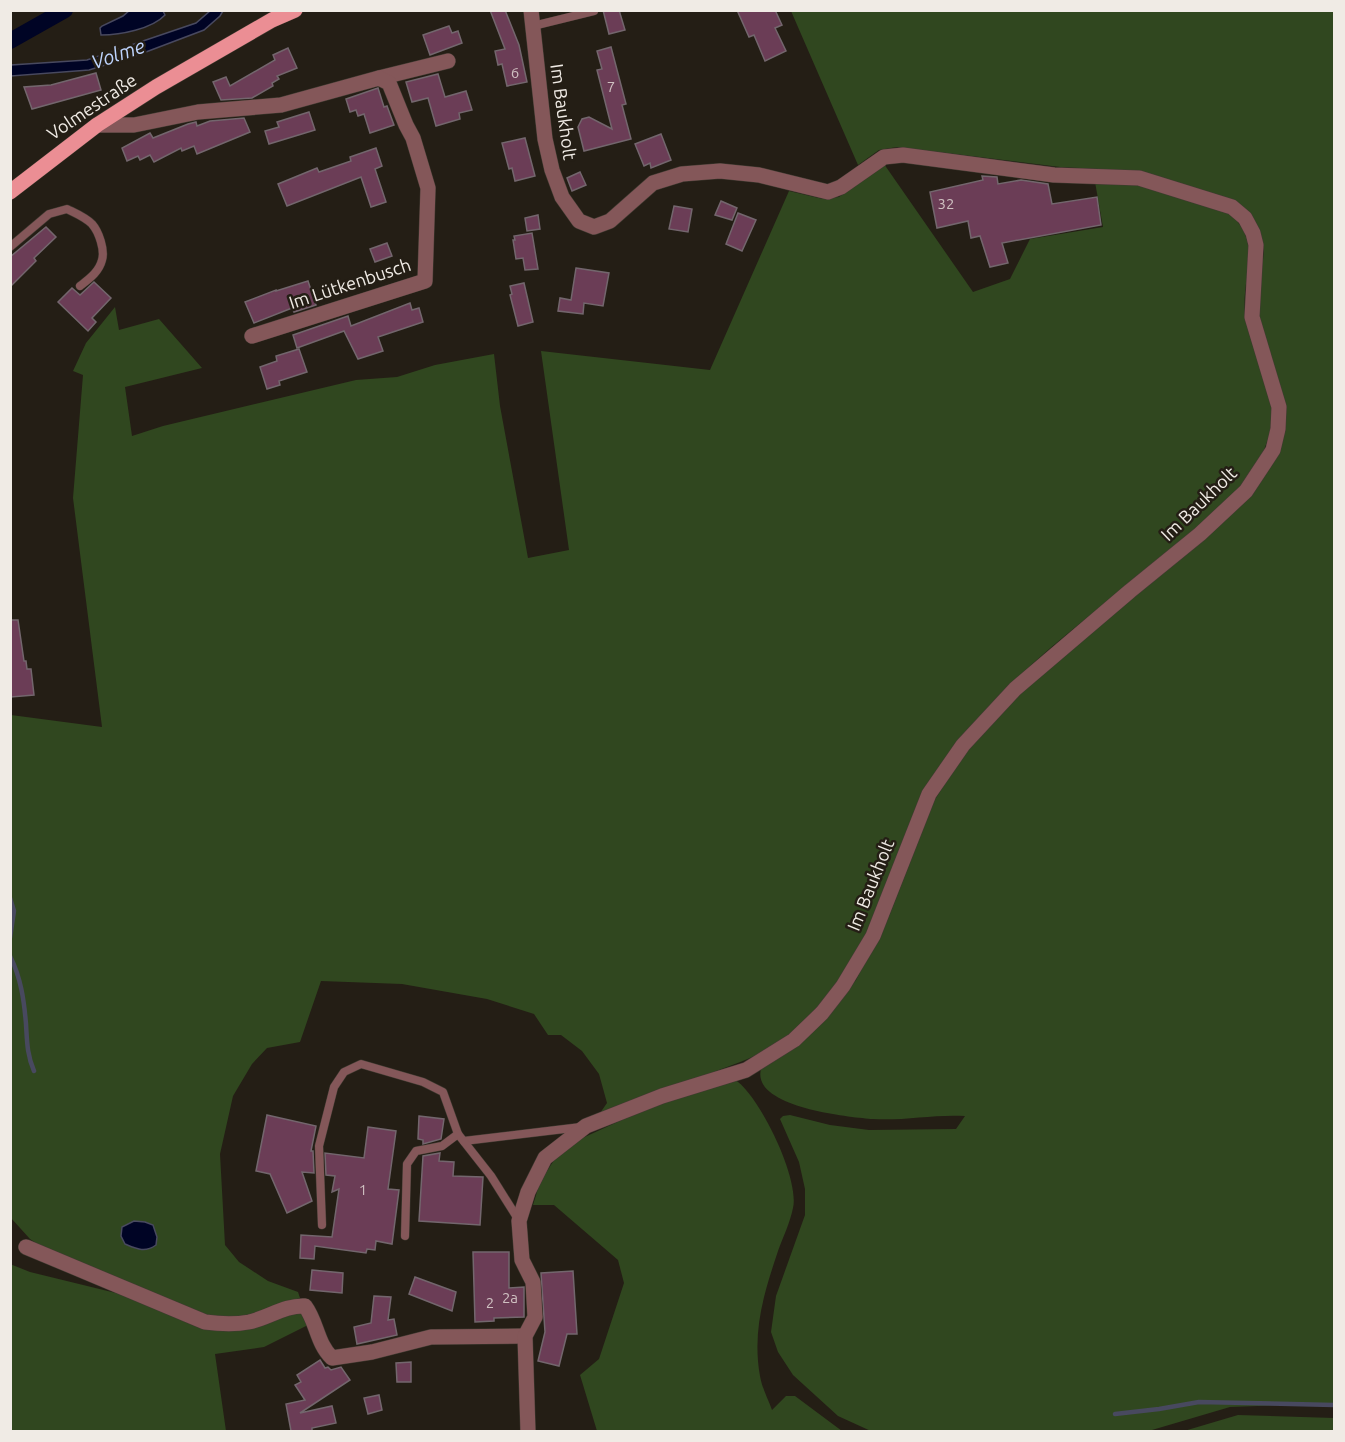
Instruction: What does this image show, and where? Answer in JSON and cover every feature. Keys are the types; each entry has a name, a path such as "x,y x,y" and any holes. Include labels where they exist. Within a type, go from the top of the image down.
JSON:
{"main road":[{"name":"Volmestraße","path":"10,192 97,125 156,87 253,31 295,10"}],"street":[{"name":"Im Baukholt","path":"525,1336 535,1317 533,1282 522,1260 519,1221 528,1192 545,1158 586,1126 662,1096 746,1070 794,1040 822,1012 843,986 873,936 929,794 963,745 1015,689 1200,534 1246,491 1274,450 1279,407 1265,367 1252,316 1256,245 1253,233 1245,219 1232,207 1139,178 1054,175 903,155 884,157 841,187 828,192 759,175 720,171 682,174 653,183 610,221 594,227 579,221 562,197 552,170 545,139 531,10"},
{"path":"97,125 134,125 198,112 281,105 448,61"},
{"name":"Im Lütkenbusch","path":"252,336 425,281 428,188 413,138 389,83 379,78"},
{"path":"26,1247 205,1322 230,1325 250,1322 295,1306 305,1306 310,1313 324,1350 332,1358 372,1353 431,1337 525,1336 528,1431"}],"lane":[{"path":"533,26 594,11"},
{"path":"10,247 49,214 67,209 80,215 92,224 101,243 103,260 94,275 80,286"},
{"path":"322,1225 319,1146 334,1087 344,1072 361,1064 423,1082 443,1092 461,1138 491,1176 519,1221"},
{"path":"405,1236 406,1164 416,1150 442,1146 461,1138 586,1126"}],"green space":[{"path":"791,11 1334,11 1334,1403 1230,1407 1152,1430 1152,1432 873,1432 838,1416 793,1375 778,1352 771,1332 776,1296 805,1215 805,1189 799,1162 780,1119 790,1115 830,1125 869,1130 956,1129 965,1116 861,1118 804,1108 771,1093 762,1082 761,1069 829,1014 856,980 890,914 934,801 971,743 1017,696 1279,451 1286,429 1285,406 1259,325 1258,305 1264,251 1257,228 1248,212 1136,171 1060,167 897,147 879,150 858,165"},
{"path":"884,164 973,292 1010,279 1030,239 1103,227 1095,182 1138,185 1227,211 1239,223 1248,247 1245,314 1272,409 1272,421 1265,448 1257,465 1241,488 1204,524 1023,672 961,738 943,764 887,894 856,953 818,1007 795,1031 774,1046 738,1063 598,1116 607,1103 599,1074 582,1051 561,1035 548,1035 534,1014 487,999 402,984 321,981 300,1042 267,1048 252,1064 233,1096 220,1154 225,1245 239,1262 268,1281 298,1292 300,1298 247,1317 225,1320 196,1312 45,1249 30,1239 11,1218 11,715 102,727 73,498 83,375 73,371 86,343 115,307 119,330 159,319 202,368 125,387 132,436 163,426 356,380 397,377 435,365 494,354 500,406 528,558 569,550 541,351 710,370 789,191 823,199 839,197"},
{"path":"734,1079 755,1101 776,1138 794,1195 792,1214 764,1297 758,1328 758,1359 762,1385 772,1410 786,1396 795,1396 842,1431 597,1431 580,1375 599,1359 624,1283 618,1260 554,1205 533,1205 540,1182 556,1157 576,1141 663,1101"},
{"path":"10,1264 30,1272 124,1295 210,1327 298,1312 305,1317 308,1325 264,1347 215,1354 226,1431 11,1431"},
{"path":"1238,1415 1334,1418 1334,1431 1184,1431"}],"water":[{"path":"130,10 163,11 165,15 152,24 135,30 101,35 102,26"},
{"name":"Volme","path":"210,11 223,11 204,30 138,55 89,70 11,76 11,65 87,60 196,23"},
{"path":"134,1221 153,1225 157,1237 156,1245 145,1250 125,1244 121,1236 122,1227"}],"building":[{"path":"490,10 505,10 519,45 527,82 507,86 502,64 498,65 495,51 505,49"},
{"path":"603,10 619,10 625,30 609,34"},
{"path":"737,10 775,10 782,25 775,28 786,51 765,61 754,35 749,37"},
{"path":"449,26 452,33 458,31 462,43 430,55 423,35"},
{"path":"611,47 626,104 622,105 631,139 584,151 578,127 582,119 589,117 612,129 597,70 602,69 597,51"},
{"path":"288,48 297,68 277,76 279,79 272,83 273,86 252,98 221,100 213,82 226,77 230,86 275,60 273,55"},
{"path":"96,73 101,90 32,109 24,87 51,85"},
{"path":"438,74 445,97 466,91 472,110 459,113 460,119 436,126 428,98 412,102 406,82"},
{"path":"378,88 384,107 387,106 394,125 370,133 364,114 358,116 356,110 350,112 346,99"},
{"path":"309,112 315,130 269,144 265,131 279,127 277,122"},
{"path":"244,118 250,132 197,154 194,146 182,151 181,148 154,162 150,155 140,160 138,156 127,161 122,148 150,133 153,138 196,122 197,126 210,121"},
{"path":"661,134 671,160 651,168 650,163 644,166 635,144"},
{"path":"525,138 535,176 515,181 502,143"},
{"path":"376,148 382,166 375,169 386,202 371,207 361,177 287,206 278,184 317,168 319,172 351,161 350,157"},
{"path":"580,172 586,185 572,191 567,178"},
{"path":"982,176 997,177 998,184 1021,180 1048,184 1052,204 1097,197 1101,225 1002,243 1008,263 990,267 980,236 971,238 968,221 937,228 930,192 983,180"},
{"path":"721,201 737,208 732,220 715,215"},
{"path":"674,206 692,209 688,232 669,229"},
{"path":"738,213 756,220 742,251 726,244"},
{"path":"538,215 540,229 527,231 525,218"},
{"path":"46,227 56,237 34,258 36,261 10,287 10,257"},
{"path":"532,233 538,269 525,270 523,258 516,259 513,240 515,240 514,236"},
{"path":"387,243 392,256 375,262 370,249"},
{"path":"576,268 609,273 603,306 584,303 583,314 558,311 560,298 571,300"},
{"path":"308,281 316,305 294,312 292,308 254,323 245,302"},
{"path":"94,282 111,298 92,318 96,322 88,331 58,302 72,288 80,295"},
{"path":"524,283 533,322 518,326 510,286"},
{"path":"410,303 412,310 419,308 423,322 378,337 383,351 358,359 344,331 297,348 293,335 348,316 351,326"},
{"path":"299,349 307,372 279,381 280,385 267,389 260,367 277,361 276,356"},
{"path":"10,620 18,620 24,661 26,661 27,669 31,669 34,695 11,697"},
{"path":"267,1115 316,1126 311,1151 313,1151 314,1173 302,1172 312,1201 287,1213 270,1174 256,1171"},
{"path":"419,1116 444,1119 441,1139 423,1144 423,1140 418,1139"},
{"path":"368,1127 396,1131 388,1189 399,1190 392,1244 376,1241 375,1250 367,1249 366,1253 315,1246 314,1259 300,1258 301,1235 332,1237 339,1189 332,1192 335,1176 326,1175 325,1153 364,1158"},
{"path":"440,1153 439,1161 454,1162 453,1176 483,1177 480,1225 419,1221 423,1156"},
{"path":"473,1252 509,1252 509,1288 524,1287 524,1317 494,1318 494,1321 475,1322"},
{"path":"312,1270 343,1273 342,1293 310,1290"},
{"path":"573,1271 577,1334 567,1334 559,1366 538,1361 545,1332 541,1273"},
{"path":"415,1277 456,1292 452,1311 409,1294"},
{"path":"374,1296 391,1297 388,1320 394,1319 397,1335 357,1344 354,1327 371,1323"},
{"path":"320,1360 325,1368 328,1367 331,1370 341,1367 350,1380 300,1413 332,1406 336,1423 312,1428 312,1431 291,1431 286,1404 305,1400 295,1385 301,1382 297,1375"},
{"path":"411,1362 411,1382 397,1382 396,1363"},
{"path":"379,1395 382,1410 368,1414 364,1398"}],"waterway":[{"path":"10,41 65,10"},
{"path":"10,898 14,911 10,938"},
{"path":"10,956 21,989 28,1048 34,1071"},
{"path":"1115,1414 1199,1402 1334,1405"}]}
